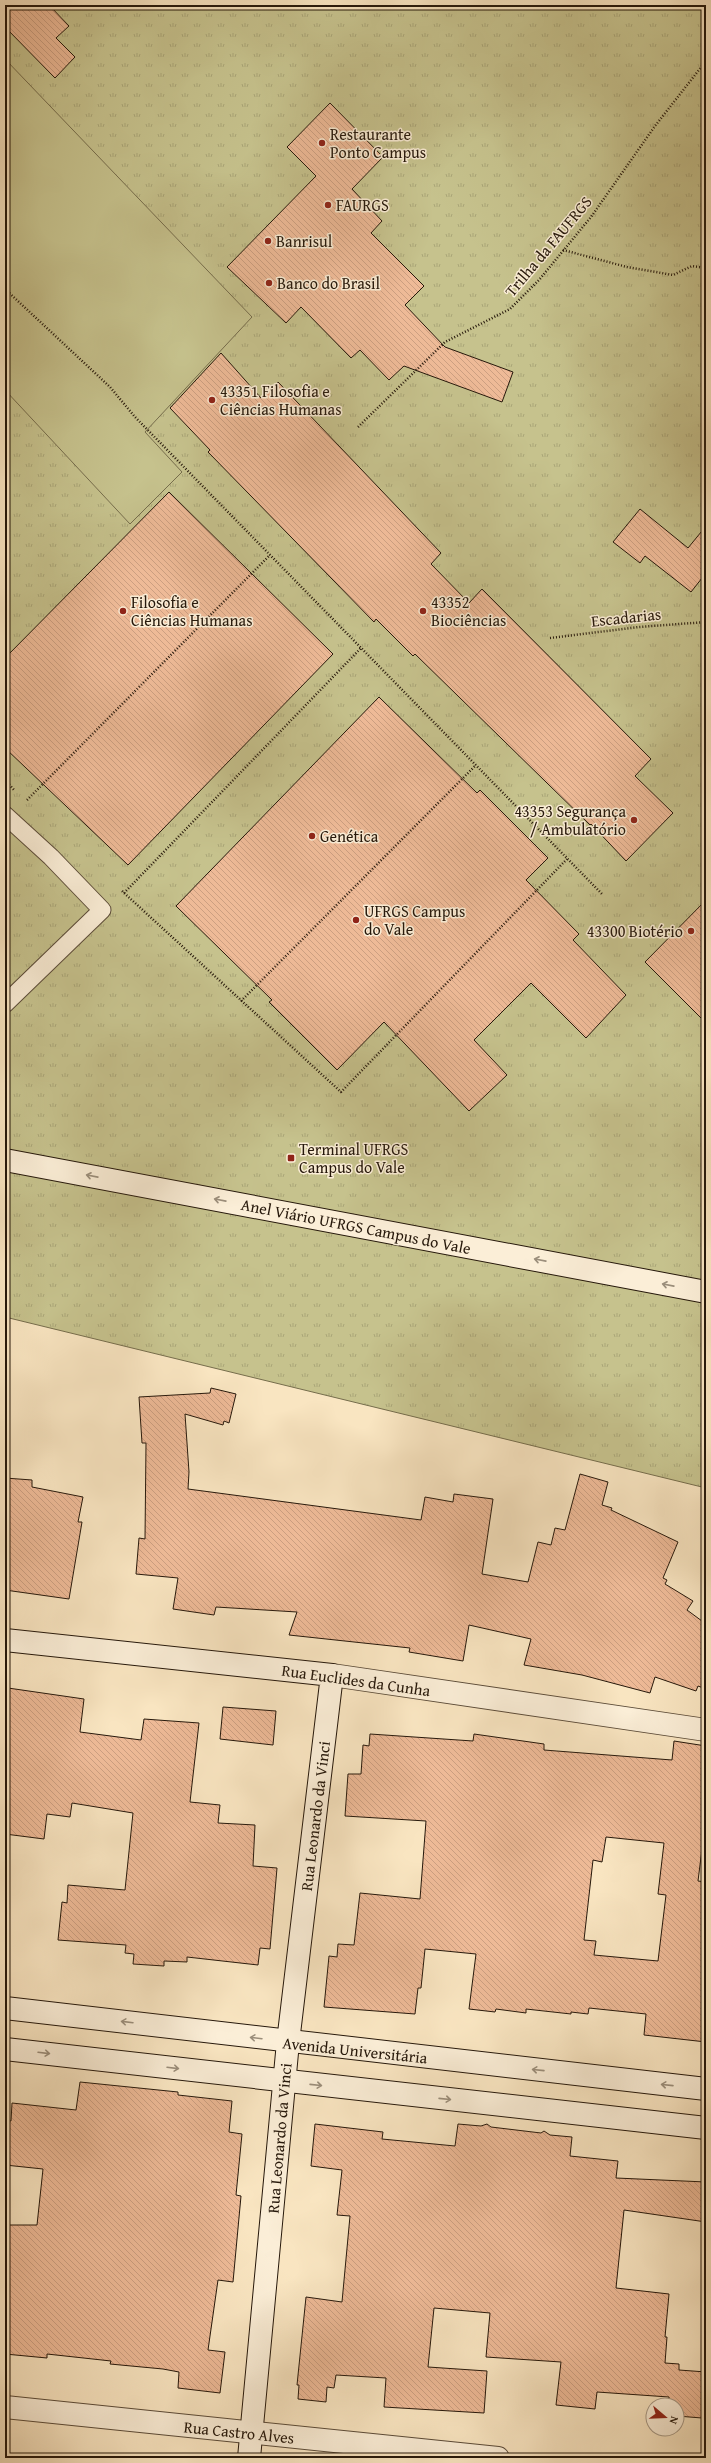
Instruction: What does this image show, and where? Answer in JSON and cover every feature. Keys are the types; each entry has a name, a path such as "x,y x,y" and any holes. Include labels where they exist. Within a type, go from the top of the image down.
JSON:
{"street":[{"name":"Anel Viário UFRGS Campus do Vale","path":"5,1160 706,1292"},
{"name":"Rua Euclides da Cunha","path":"5,1640 332,1675 706,1730"},
{"name":"Rua Leonardo da Vinci","path":"249,2458 288,2042 332,1675"},
{"name":"Avenida Universitária","path":"5,2008 288,2042 706,2089"},
{"path":"5,2049 706,2128"},
{"name":"Rua Castro Alves","path":"5,2407 252,2434 498,2458"}],"lane":[{"path":"5,815 51,857 102,910 5,1004"}],"path":[{"name":"Trilha da FAUFRGS","path":"358,427 445,342 510,309 538,280 591,217 655,126 706,61"},
{"path":"562,250 627,267 673,275 692,266 706,268"},
{"path":"5,289 110,387 135,417 603,895"},
{"path":"5,299 10,293"},
{"path":"5,780 26,802 270,555"},
{"name":"Escadarias","path":"550,638 639,627 706,622"},
{"path":"124,893 361,648"},
{"path":"241,1001 476,765"},
{"path":"118,888 341,1092 567,859"}],"green space":[{"name":"UFRGS Campus do Vale","path":"5,5 706,5 706,1488 5,1317"},
{"path":"5,59 252,317 145,432 182,472 130,524 5,390"}],"building":[{"path":"5,5 49,5 69,26 56,38 75,57 55,78 5,27"},
{"path":"330,103 383,157 352,189 382,221 371,233 424,286 405,305 445,347 513,372 502,402 404,366 389,380 360,350 351,358 301,307 286,323 227,267 316,176 287,147"},
{"path":"221,353 261,398 278,382 441,553 431,564 469,603 482,589 651,759 635,776 673,813 626,861 591,824 590,825 415,654 413,656 376,619 374,622 208,452 210,450 170,408"},
{"path":"169,492 333,654 128,865 5,748 5,658"},
{"path":"640,509 688,548 706,526 706,573 691,592 645,556 640,563 613,542"},
{"path":"379,697 477,793 480,790 548,858 526,880 579,934 573,940 626,995 586,1038 531,983 474,1040 507,1075 469,1111 384,1022 337,1070 269,1002 272,1000 176,906"},
{"name":"43300 Biotério","path":"706,900 706,1023 645,962"},
{"path":"211,1388 236,1394 229,1423 224,1421 223,1425 185,1414 189,1472 188,1489 421,1520 425,1497 453,1502 454,1494 493,1499 482,1574 528,1582 538,1542 551,1545 555,1528 565,1530 580,1474 608,1482 602,1505 612,1508 611,1510 678,1542 663,1578 667,1580 665,1584 693,1601 687,1610 706,1624 706,1689 698,1686 696,1691 655,1677 650,1693 582,1675 524,1665 531,1639 469,1625 463,1661 409,1652 410,1648 289,1635 297,1612 216,1607 214,1615 173,1609 178,1578 136,1574 139,1538 145,1539 146,1443 142,1443 139,1397 210,1393"},
{"path":"5,1478 32,1480 32,1487 83,1497 78,1522 82,1522 69,1599 5,1590"},
{"path":"8,1688 84,1699 80,1732 141,1740 144,1719 199,1723 190,1802 220,1805 218,1823 255,1825 253,1866 277,1868 270,1949 260,1948 258,1965 187,1957 187,1962 164,1961 164,1966 133,1964 134,1954 125,1953 126,1945 58,1940 62,1902 67,1903 68,1885 125,1890 133,1813 72,1803 70,1817 47,1814 44,1839 5,1834 5,1708"},
{"path":"223,1707 276,1711 273,1745 220,1739"},
{"path":"370,1734 473,1741 474,1734 544,1744 544,1750 672,1760 674,1741 706,1746 706,1833 704,1833 698,1881 706,1882 706,2042 644,2035 646,2014 589,2008 588,2014 571,2012 571,2014 526,2009 526,2013 496,2009 495,2012 469,2009 476,1954 425,1949 421,1988 418,1988 415,2014 324,2007 329,1956 337,1957 338,1944 354,1945 360,1893 420,1899 426,1821 345,1816 348,1774 361,1774 363,1745 369,1746","holes":["606,1837 664,1843 658,1894 666,1895 658,1961 594,1955 596,1941 584,1940 593,1860 602,1862"]},
{"path":"80,2082 178,2092 178,2095 232,2101 229,2132 242,2134 236,2195 241,2196 233,2282 218,2280 208,2350 225,2352 220,2393 178,2388 179,2372 163,2369 110,2364 111,2361 47,2354 47,2358 5,2354 5,2225 37,2225 43,2169 5,2165 5,2120 11,2121 12,2103 76,2110"},
{"path":"315,2124 383,2132 382,2139 455,2146 458,2124 481,2126 487,2124 491,2127 541,2133 544,2131 550,2135 572,2137 570,2156 618,2161 616,2178 706,2182 706,2222 624,2210 616,2288 669,2294 665,2337 667,2337 665,2363 679,2364 679,2370 706,2372 702,2418 685,2417 685,2397 597,2392 595,2409 556,2405 561,2362 486,2357 490,2313 434,2308 428,2367 487,2371 484,2413 384,2407 386,2378 336,2375 334,2388 327,2387 326,2402 298,2399 299,2385 297,2385 306,2297 342,2302 350,2216 337,2215 342,2170 311,2166"}],"place":[{"name":"Restaurante Ponto Campus","path":"322,143"},
{"name":"FAURGS","path":"328,205"},
{"name":"Banrisul","path":"268,241"},
{"name":"Banco do Brasil","path":"269,283"},
{"name":"43351 Filosofia e Ciências Humanas","path":"212,400"},
{"name":"Filosofia e Ciências Humanas","path":"123,611"},
{"name":"43352 Biociências","path":"423,611"},
{"name":"43353 Segurança / Ambulatório","path":"634,820"},
{"name":"Genética","path":"312,836"},
{"name":"UFRGS Campus do Vale","path":"356,920"},
{"name":"43300 Biotério","path":"691,931"},
{"name":"Terminal UFRGS Campus do Vale","path":"291,1158"}]}
